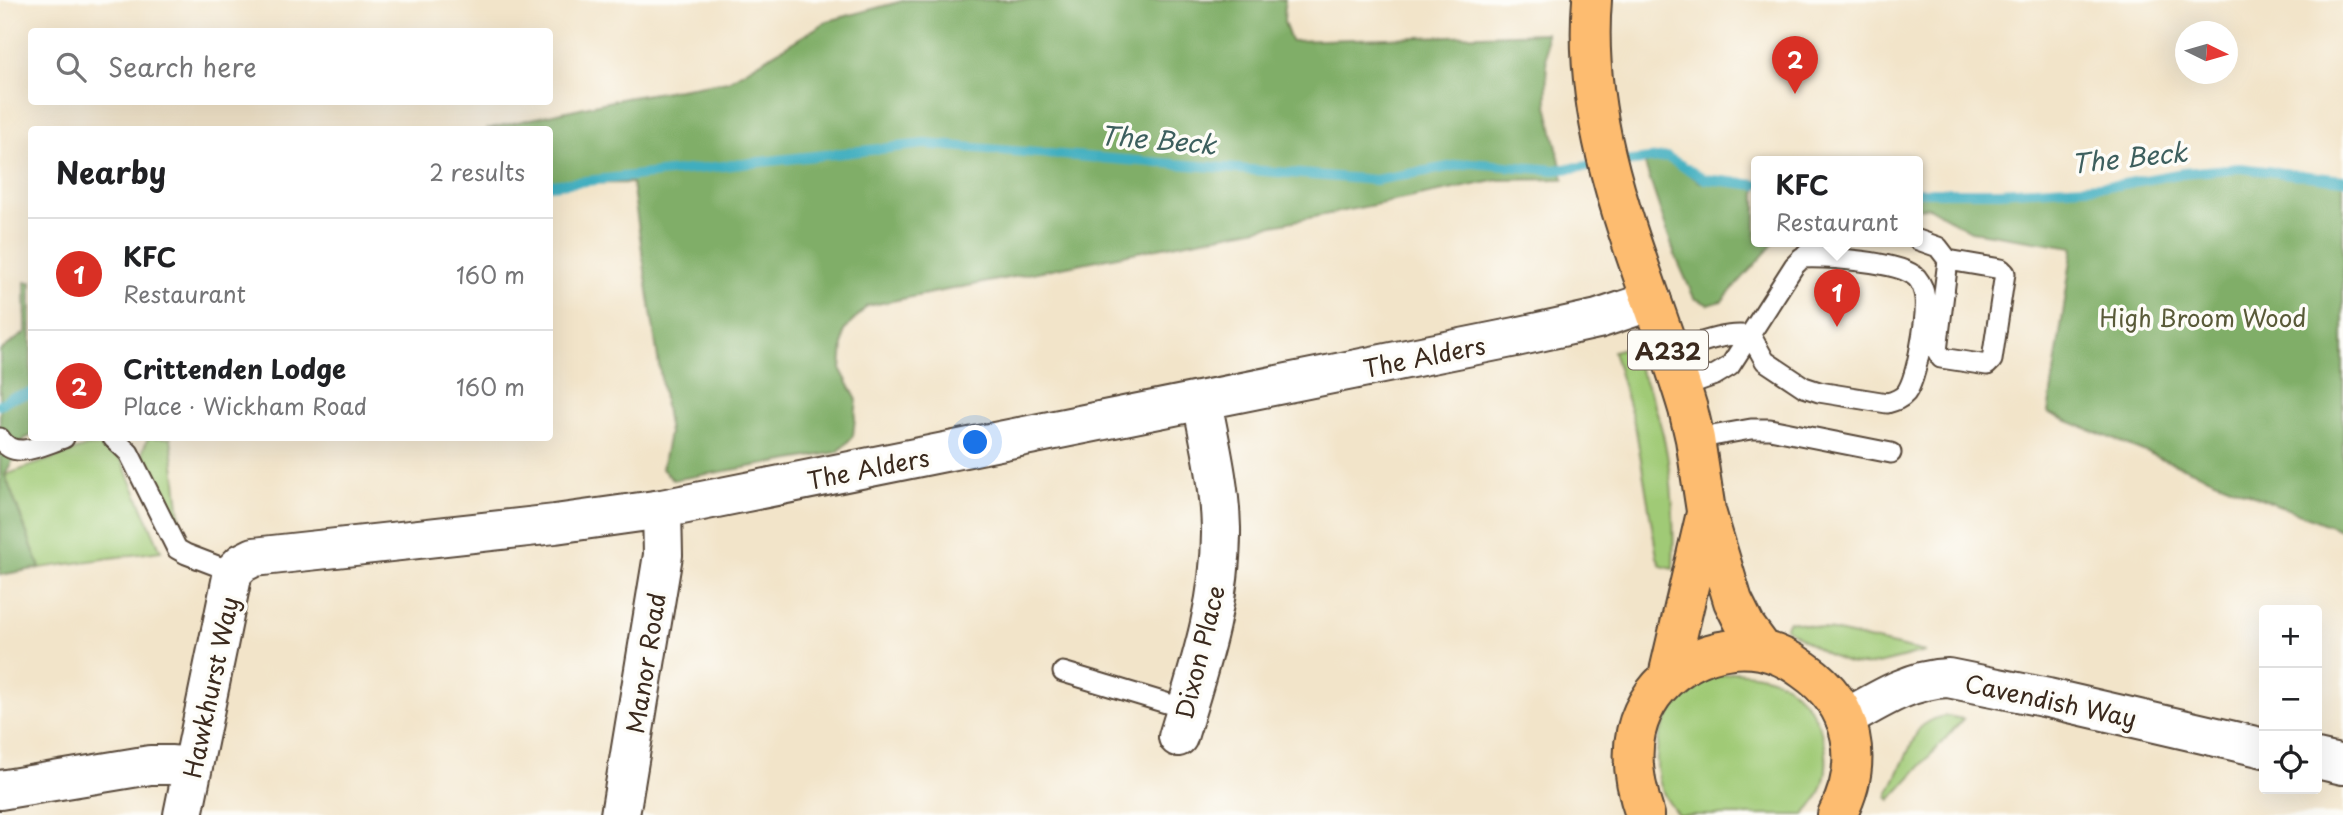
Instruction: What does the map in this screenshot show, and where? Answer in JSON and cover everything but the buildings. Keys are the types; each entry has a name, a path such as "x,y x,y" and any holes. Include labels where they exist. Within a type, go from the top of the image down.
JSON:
{"highway":[{"name":"A232","path":"1592,0 1591,62 1614,192 1675,370 1695,439 1706,511 1733,601 1746,627 1763,650"},
{"name":"A232","path":"1668,676 1706,511"},
{"path":"1645,815 1633,761 1636,730 1649,700 1668,676 1693,659 1715,651 1740,649 1763,650 1789,660 1815,677 1832,695 1845,719 1853,745 1853,771 1845,800 1837,815"}],"street":[{"name":"The Alders","path":"238,567 254,558 285,553 555,524 662,509 1516,337 1598,319 1651,301"},
{"name":"Dixon Place","path":"1182,723 1212,616 1219,571 1219,494 1202,401"},
{"name":"Manor Road","path":"620,815 663,555 662,509"},
{"name":"Hawkhurst Way","path":"183,815 238,567"},
{"name":"Cavendish Way","path":"1845,719 1900,689 1933,678 1948,678 2259,747"},
{"path":"2322,760 2343,765"},
{"path":"0,790 150,765 193,767"}],"lane":[{"path":"1923,242 1938,247 1948,260 2001,269 2005,273 1992,360 1987,365 1941,358 1937,351 1948,260"},
{"path":"1675,370 1715,375 1730,366 1801,258 1813,247"},
{"path":"1675,370 1724,337 1744,334 1751,336 1765,361 1804,387 1887,403 1898,400 1911,385 1916,370 1925,307 1922,285 1916,276 1894,267 1825,257 1801,258"},
{"path":"1695,439 1751,429 1770,429 1891,453"},
{"path":"0,438 12,450 24,451 55,441"},
{"path":"116,441 128,453 177,549 186,554 238,567"},
{"path":"1063,672 1182,723"}],"green space":[{"path":"906,0 1285,0 1284,22 1291,41 1546,33 1547,105 1564,179 1499,180 867,306 844,331 841,370 857,400 853,436 838,452 673,480 662,469 669,433 632,183 553,184 553,126 499,126 625,98 728,81 828,21"},
{"path":"1669,160 1700,182 1751,187 1751,247 1771,247 1722,301 1709,305 1694,298 1675,255 1644,162"},
{"name":"High Broom Wood","path":"2240,170 2343,182 2343,531 2048,413 2073,247 1971,231 1928,207 1923,208 1923,193 1999,195 2118,188 2181,175"},
{"path":"25,282 28,282 28,437 24,439 5,475 40,568 0,575 0,351 26,332"},
{"path":"1629,347 1650,392 1663,435 1672,501 1673,569 1661,566 1657,557 1636,430 1613,351"},
{"path":"147,441 171,441 182,533 144,461 143,450"},
{"path":"88,446 107,449 122,460 161,551 40,568 5,475"},
{"path":"1789,621 1925,652 1870,665 1848,663 1785,628"},
{"path":"1736,672 1756,674 1782,682 1801,698 1812,713 1825,748 1826,766 1823,784 1816,800 1804,815 1678,815 1664,795 1658,776 1658,742 1671,712 1694,688 1712,678"},
{"path":"1946,716 1963,719 1890,800 1887,797 1918,730 1931,720"}],"waterway":[{"name":"The Beck","path":"553,185 925,144 1375,180 1471,163 1555,170 1667,157 1705,179 1751,184"},
{"name":"The Beck","path":"1923,192 2000,192 2118,185 2183,173 2240,168 2343,180"},
{"name":"The Beck","path":"0,405 10,398 28,394"}],"place":[{"name":"Crittenden Lodge","path":"1795,94"},
{"name":"KFC","path":"1837,327"}]}
